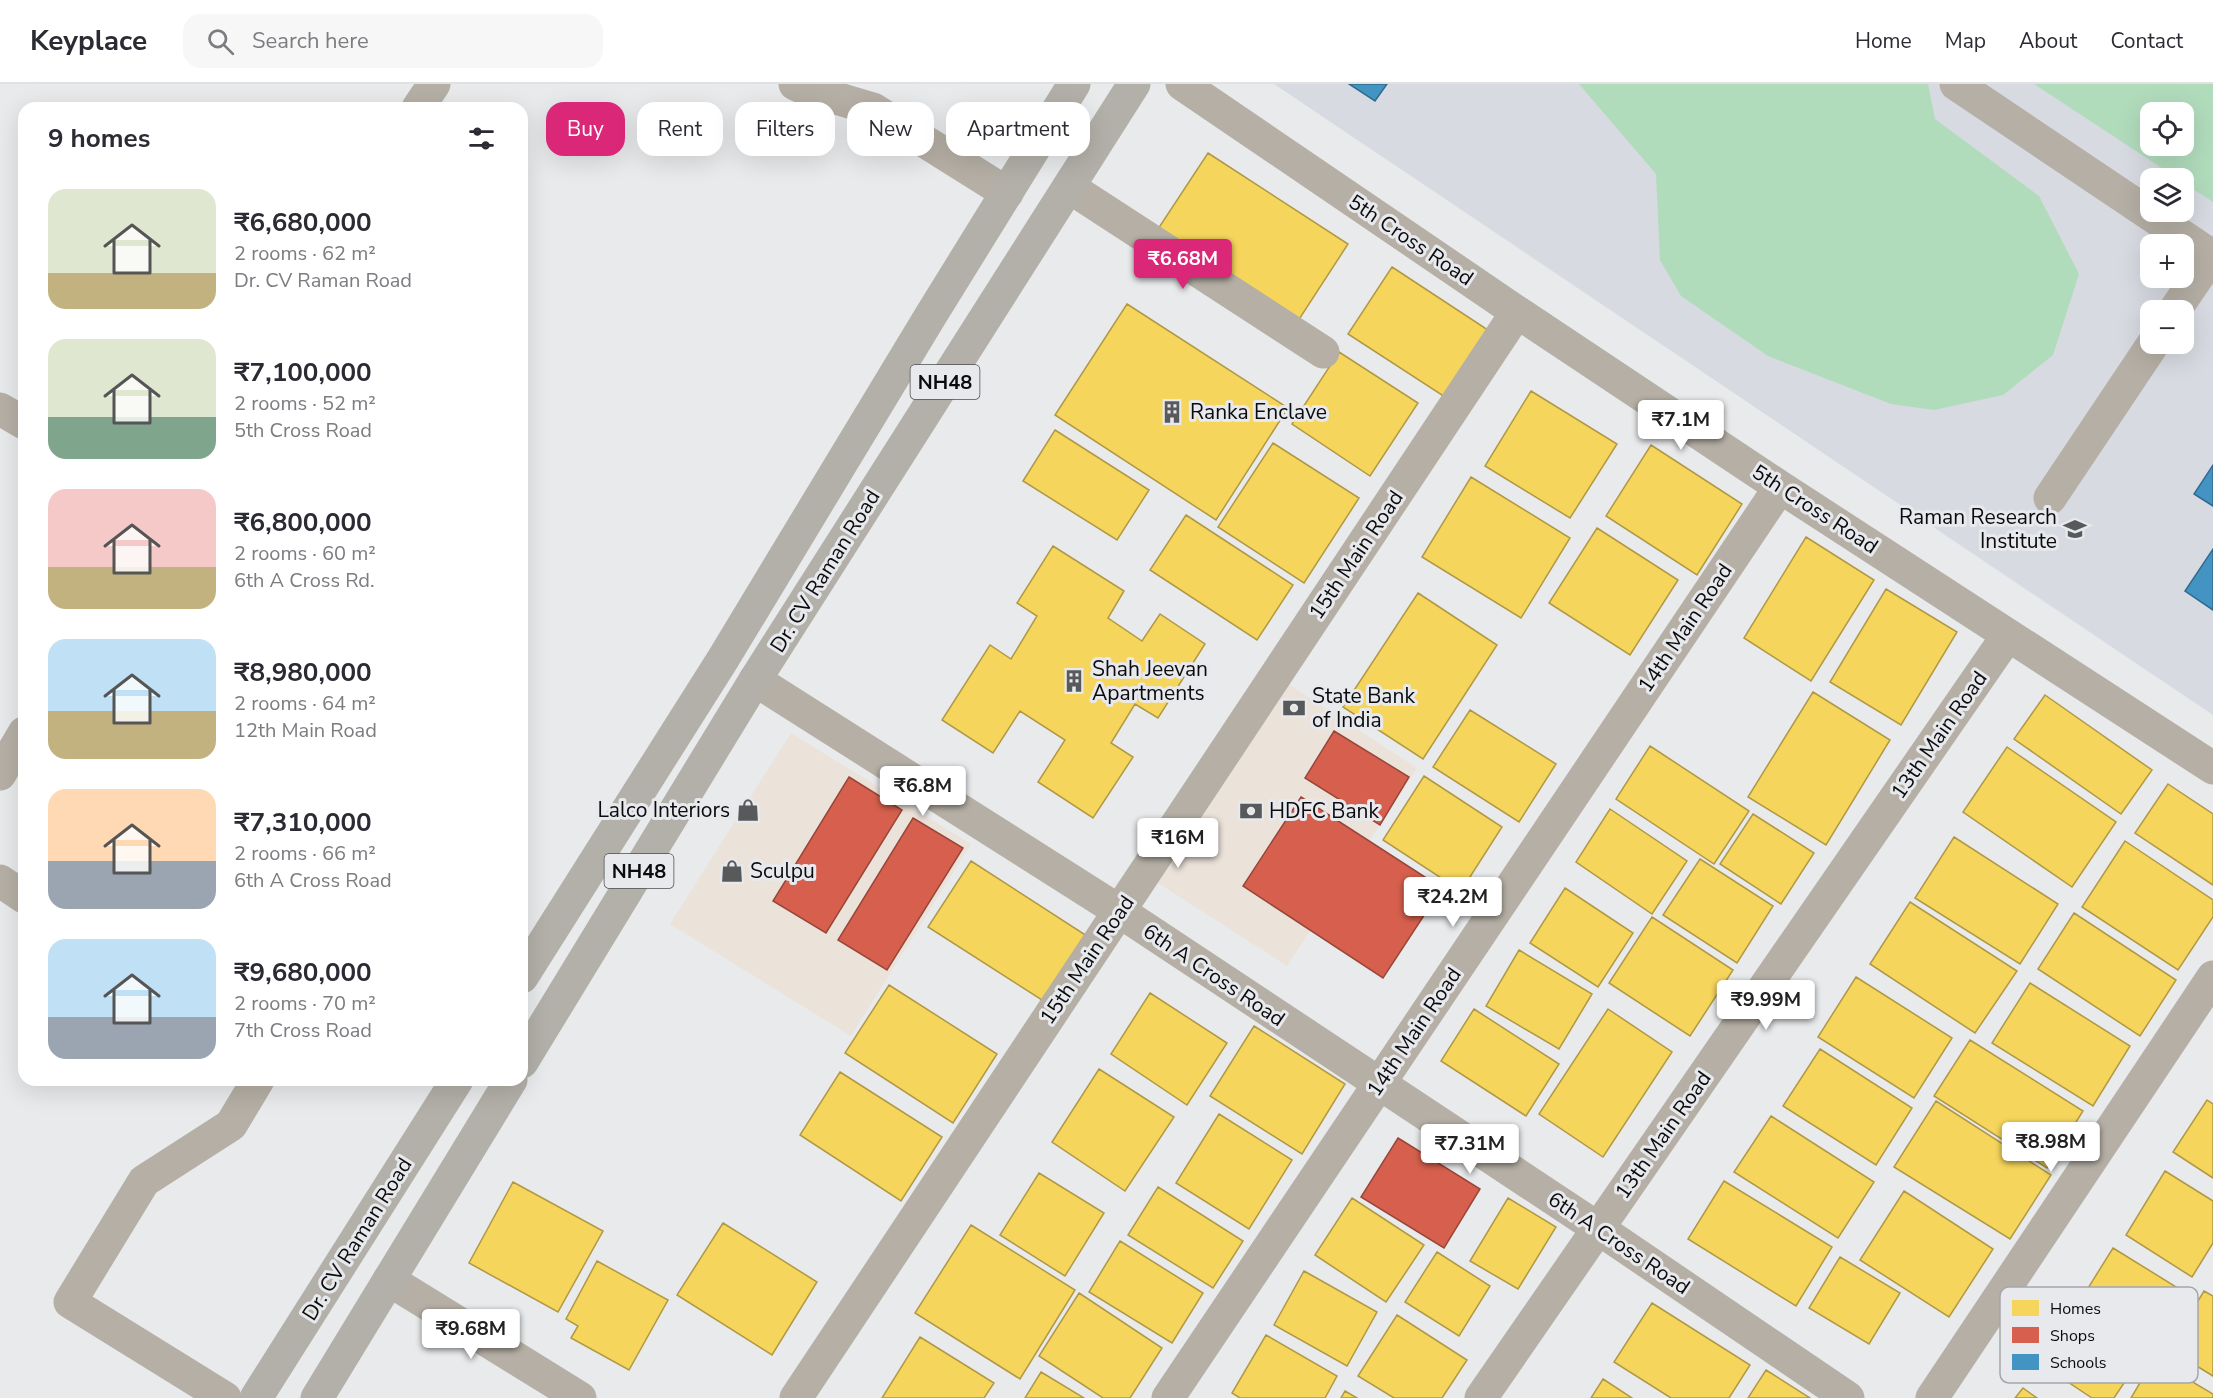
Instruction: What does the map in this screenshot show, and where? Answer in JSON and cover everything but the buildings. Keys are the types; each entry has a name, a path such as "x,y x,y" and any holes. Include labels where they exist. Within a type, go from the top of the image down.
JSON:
{"highway":[{"name":"Dr. CV Raman Road","path":"528,967 716,669 1074,84"},
{"name":"Dr. CV Raman Road","path":"528,1052 755,680 1134,84"},
{"name":"Dr. CV Raman Road","path":"256,1398 453,1086"},
{"path":"317,1398 507,1086"}],"street":[{"path":"422,102 434,84"},
{"path":"795,84 873,109 1007,193"},
{"name":"5th Cross Road","path":"1182,84 1517,312 1780,487 2213,768"},
{"path":"1968,87 2212,255 2182,300"},
{"path":"1069,187 1323,352"},
{"name":"15th Main Road","path":"796,1398 1517,312"},
{"path":"2050,498 2146,354"},
{"path":"0,408 18,419"},
{"name":"14th Main Road","path":"1168,1398 1780,487"},
{"name":"13th Main Road","path":"1482,1398 2008,635"},
{"name":"6th A Cross Road","path":"755,680 1119,912 1599,1229 1848,1398"},
{"path":"0,774 18,743"},
{"path":"0,881 18,893"},
{"path":"2006,1287 2213,977"},
{"path":"225,1398 70,1302 144,1181 231,1125 254,1086"},
{"path":"389,1280 580,1398"},
{"path":"1932,1398 2000,1296"}],"shaded area":[{"name":"Raman Research Institute","path":"1274,84 2213,84 2213,715"},
{"path":"1288,684 1417,768 1287,966 1158,883"},
{"path":"791,733 971,844 851,1036 670,924"}],"green space":[{"path":"1579,84 1928,84 1935,119 2039,196 2079,274 2053,355 2003,395 1934,410 1891,404 1768,356 1681,296 1660,260 1656,174"},
{"path":"2034,84 2213,84 2213,202 2194,190 2194,168 2162,168 2144,156 2194,156 2194,102 2140,102 2140,154"}],"place":[{"name":"Ranka Enclave","path":"1172,412"},
{"name":"Raman Research Institute","path":"2075,529"},
{"name":"Shah Jeevan Apartments","path":"1074,681"},
{"name":"State Bank of India","path":"1294,708"},
{"name":"Lalco Interiors","path":"748,810"},
{"name":"HDFC Bank","path":"1251,811"},
{"name":"Sculpu","path":"732,871"}]}
